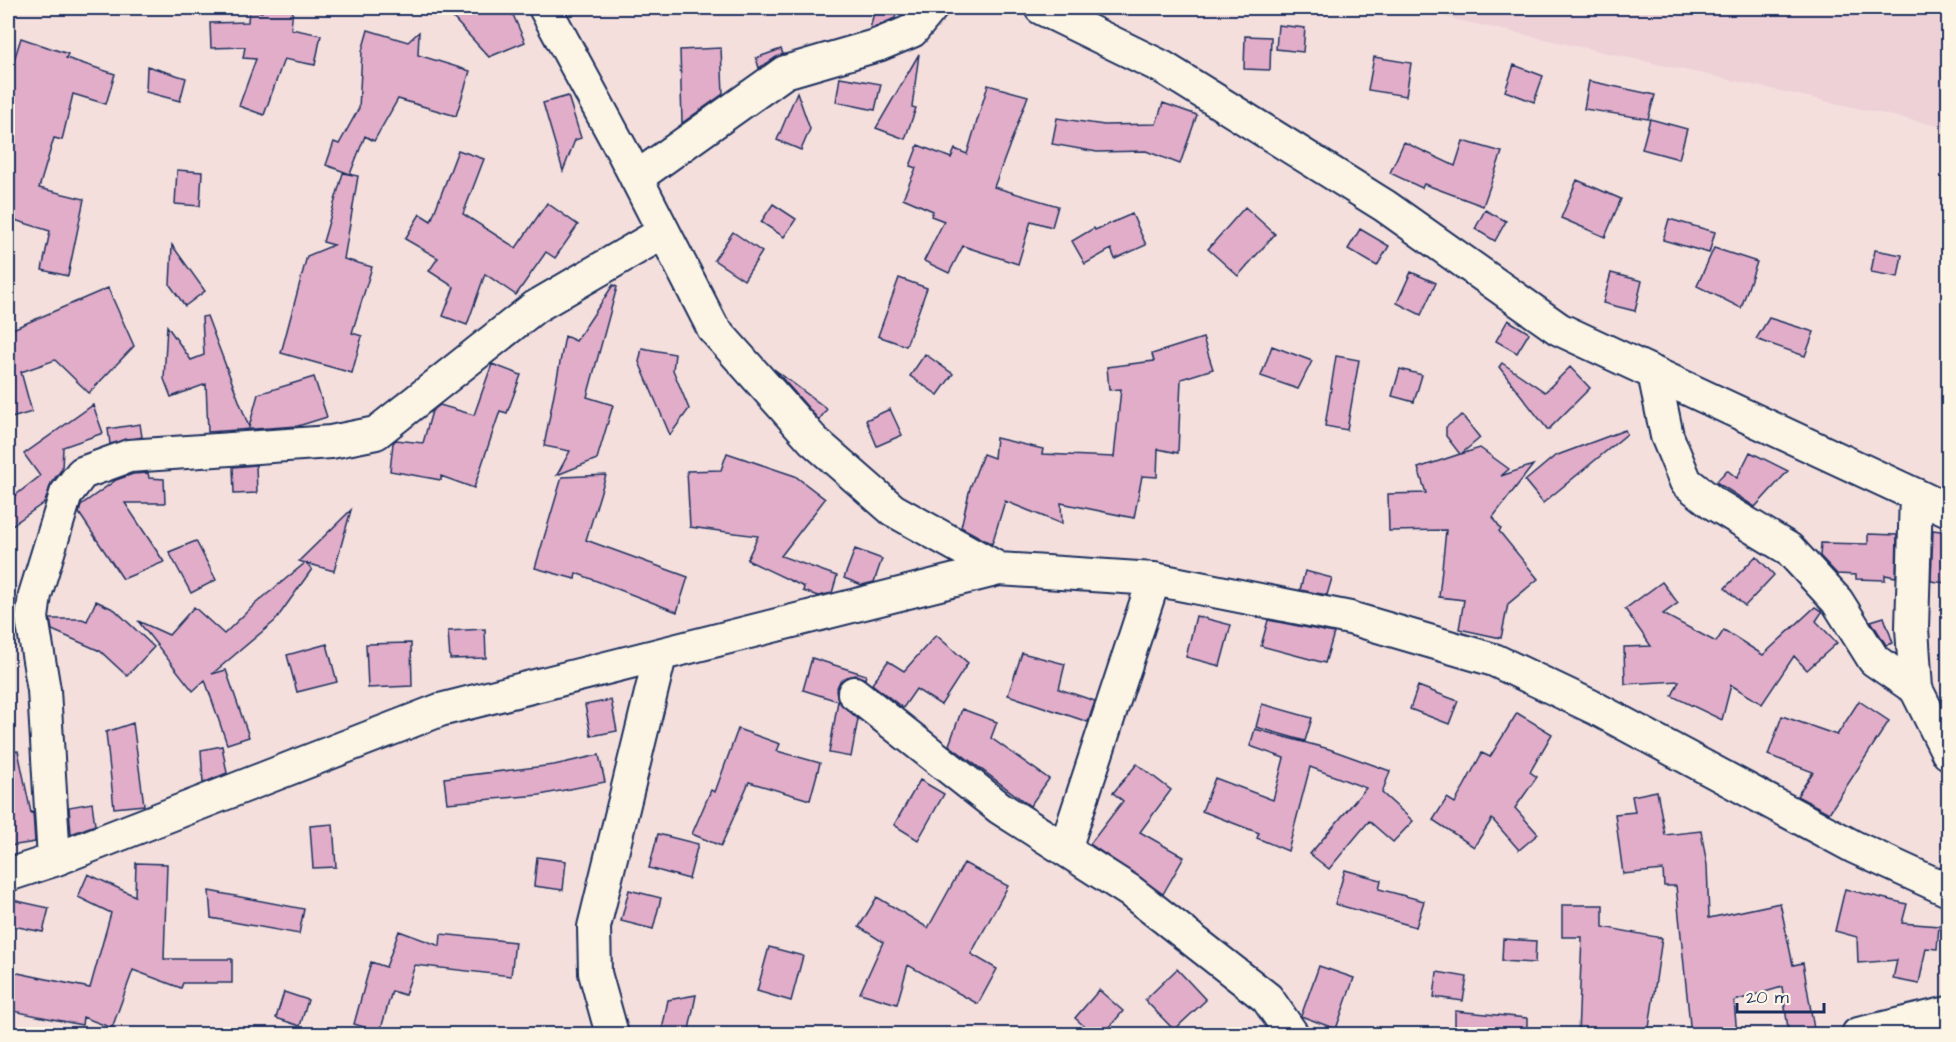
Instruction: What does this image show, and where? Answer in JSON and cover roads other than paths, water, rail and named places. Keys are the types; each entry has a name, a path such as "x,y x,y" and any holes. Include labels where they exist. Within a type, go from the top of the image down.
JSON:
{"street":[{"path":"545,8 713,328 813,440 893,510 999,569"},
{"path":"636,178 785,72 878,45 912,31 931,8"},
{"path":"1041,8 1174,74 1385,206 1559,329 1948,510"},
{"path":"54,860 44,690 32,618 35,595 66,494 82,474 129,456 331,442 376,433 535,307 664,232"},
{"path":"1654,373 1667,436 1686,482 1713,503 1789,549 1838,602 1874,660 1916,690"},
{"path":"1916,495 1912,628 1916,690 1948,753"},
{"path":"8,875 54,860 441,710 999,569 1154,579 1350,618 1494,660 1595,708 1854,847 1948,890"},
{"path":"1065,849 1154,579"},
{"path":"612,1035 595,973 594,927 660,656"},
{"path":"854,693 1000,808 1130,891 1267,998 1292,1035"},
{"path":"1858,1035 1948,1013"}]}
